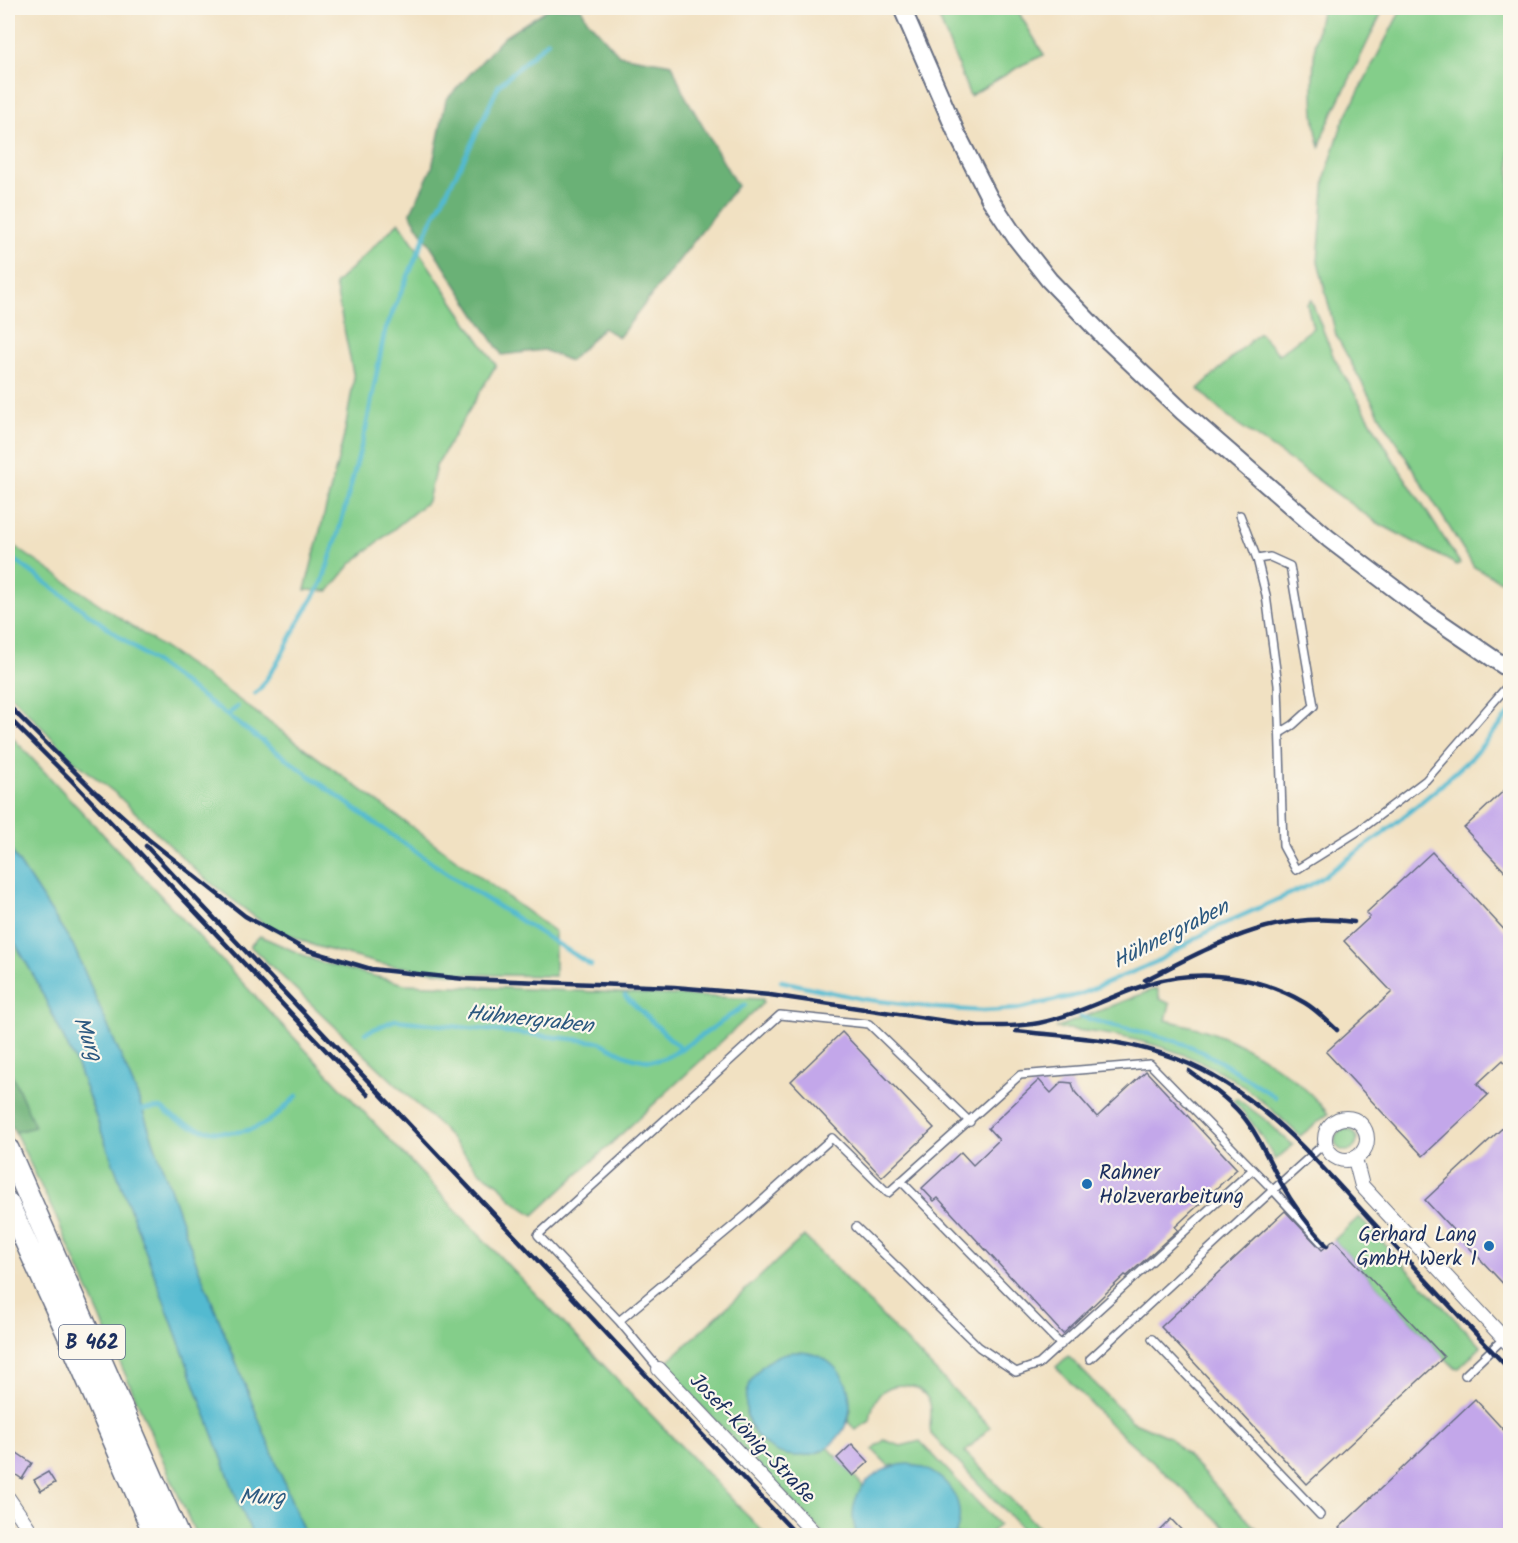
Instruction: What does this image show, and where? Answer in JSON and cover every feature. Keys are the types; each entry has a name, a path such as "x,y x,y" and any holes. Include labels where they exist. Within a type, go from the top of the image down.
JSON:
{"highway":[{"name":"B 462","path":"8,1149 178,1536"},
{"name":"B 462","path":"8,1203 155,1536"}],"street":[{"path":"902,8 956,132 990,199 1048,280 1183,412 1329,539 1428,614 1510,670"},
{"path":"1343,1119 1354,1120 1362,1126 1367,1136 1366,1147 1355,1158 1339,1159 1330,1153 1325,1143 1327,1132 1333,1123 1343,1119"},
{"path":"1355,1158 1362,1186 1507,1342"},
{"name":"Josef-König-Straße","path":"659,1369 817,1536"},
{"path":"8,1498 34,1536"}],"lane":[{"path":"1240,514 1257,559 1266,595 1278,685 1283,846 1296,870 1360,830 1426,780 1510,683"},
{"path":"1257,559 1270,557 1290,566 1314,706 1293,725 1280,733"},
{"path":"659,1369 619,1321 538,1235 780,1015 869,1024 970,1122"},
{"path":"619,1321 746,1215 832,1138 888,1193 1020,1075 1150,1064 1321,1242"},
{"path":"1090,1359 1325,1143"},
{"path":"856,1227 979,1347 1016,1372 1039,1364 1252,1170"},
{"path":"901,1181 1061,1345"},
{"path":"1152,1339 1320,1515"},
{"path":"1466,1375 1507,1342"}],"green space":[{"path":"549,8 581,8 587,19 619,55 672,64 682,90 737,186 619,337 603,328 570,361 544,350 502,355 410,214 432,168 446,100 504,37"},
{"path":"935,8 1016,8 1044,55 1022,65 970,96"},
{"path":"1322,8 1384,8 1324,132 1320,147 1314,115 1313,78 1316,40"},
{"path":"1402,8 1510,8 1510,586 1474,567 1380,416 1336,335 1318,261 1325,178 1342,124"},
{"path":"399,222 496,365 436,466 428,501 351,564 329,591 305,590 344,436 354,378 335,284"},
{"path":"1311,300 1334,358 1394,461 1460,563 1457,565 1376,522 1229,418 1198,389 1259,333 1279,354 1313,328 1307,304"},
{"path":"8,542 220,686 555,932 555,976 455,974 380,964 315,946 264,924 202,876 115,793 72,759 8,692"},
{"path":"8,733 485,1241 766,1535 305,1535 196,1262 136,1092 73,945 8,846"},
{"path":"8,931 34,976 78,1068 239,1504 253,1535 196,1535 56,1217 15,1132 34,1126 8,1065"},
{"path":"260,936 319,962 405,984 763,999 763,1003 534,1215 513,1201 499,1184 480,1172 442,1128 250,946"},
{"path":"1157,988 1160,999 1170,1004 1166,1020 1211,1032 1259,1055 1305,1089 1328,1114 1300,1136 1237,1082 1195,1060 1173,1051 1126,1038 1056,1028"},
{"path":"8,1065 35,1127 15,1132 8,1120"},
{"path":"1236,1098 1293,1145 1275,1160 1256,1128 1233,1100"},
{"path":"1346,1129 1354,1132 1357,1140 1354,1148 1346,1151 1338,1148 1335,1140 1338,1132"},
{"path":"1359,1217 1481,1347 1459,1368 1455,1368 1444,1357 1334,1240"},
{"path":"804,1236 990,1427 965,1452 1046,1535 1028,1535 931,1434 929,1401 919,1390 899,1385 885,1390 876,1400 870,1421 856,1430 848,1422 851,1409 776,1357 755,1374 746,1413 750,1427 758,1438 820,1452 828,1447 863,1486 854,1510 857,1535 825,1535 663,1366"},
{"path":"1068,1356 1132,1421 1169,1437 1262,1535 1234,1535 1109,1423 1056,1367"},
{"path":"884,1440 901,1446 920,1441 999,1525 992,1531 996,1535 955,1535 956,1532 894,1465 889,1466 873,1450"}],"water":[{"name":"Murg","path":"8,846 73,945 136,1092 196,1262 305,1535 253,1535 239,1504 78,1068 34,976 8,931"},
{"path":"798,1352 818,1356 835,1367 846,1384 850,1404 846,1424 835,1441 818,1452 798,1456 778,1452 761,1441 750,1424 746,1404 750,1384 761,1367 778,1356"},
{"path":"908,1464 932,1472 950,1488 959,1509 959,1522 955,1535 857,1535 854,1508 863,1486 882,1471"}],"building":[{"path":"1510,785 1510,877 1464,828"},
{"path":"1432,852 1510,936 1510,1069 1503,1060 1477,1084 1488,1095 1423,1156 1326,1052 1392,992 1344,941 1370,917 1366,913"},
{"path":"842,1032 934,1128 882,1177 791,1081"},
{"path":"1146,1071 1237,1169 1175,1227 1178,1230 1127,1276 1125,1275 1063,1334 938,1198 934,1201 922,1188 961,1152 973,1165 999,1140 988,1128 1039,1080 1051,1093 1062,1082 1072,1083 1075,1092 1097,1117"},
{"name":"Gerhard Lang GmbH Werk 1","path":"1510,1121 1510,1291 1425,1200"},
{"path":"1285,1211 1322,1250 1334,1240 1444,1357 1307,1484 1161,1327"},
{"path":"1475,1399 1510,1437 1510,1536 1346,1536 1339,1528"},
{"path":"852,1444 869,1462 853,1476 837,1458"},
{"path":"8,1447 32,1463 22,1479 8,1469"},
{"path":"48,1472 55,1483 41,1491 34,1480"},
{"path":"1171,1519 1187,1536 1154,1536"}],"waterway":[{"path":"255,693 280,658 322,583 338,534 366,428 385,330 431,222 499,85 548,41"},
{"path":"8,555 373,822 467,887 591,965"},
{"path":"227,715 237,707"},
{"name":"Hühnergraben","path":"781,981 862,999 983,1011 1017,1009 1078,995 1156,962 1212,929 1314,883 1381,835 1438,788 1473,756 1510,713"},
{"path":"625,996 681,1049"},
{"name":"Hühnergraben","path":"365,1033 395,1020 600,1042 635,1058 658,1060 689,1044 745,1005"},
{"path":"1080,1016 1192,1047 1224,1064 1275,1097"},
{"name":"Hühnergraben","path":"137,1110 161,1108 173,1117 200,1129 231,1132 260,1126 276,1116 297,1096"}],"railway":[{"path":"8,705 103,800"},
{"path":"8,717 72,781 368,1095"},
{"path":"98,794 148,839 245,916 304,949 371,969 464,979 674,987 770,995 979,1026 1016,1026 1039,1023 1170,978 1230,977 1269,986 1287,994 1318,1012 1337,1030"},
{"path":"146,846 798,1536"},
{"path":"1145,980 1220,943 1246,933 1298,921 1325,919 1354,922"},
{"path":"1016,1031 1098,1040 1158,1052 1206,1072 1232,1088 1257,1106 1304,1148 1510,1370"},
{"path":"1189,1071 1242,1115 1291,1199 1327,1246"}],"place":[{"name":"Rahner Holzverarbeitung","path":"1087,1184"},
{"name":"Gerhard Lang GmbH Werk 1","path":"1489,1246"}]}
